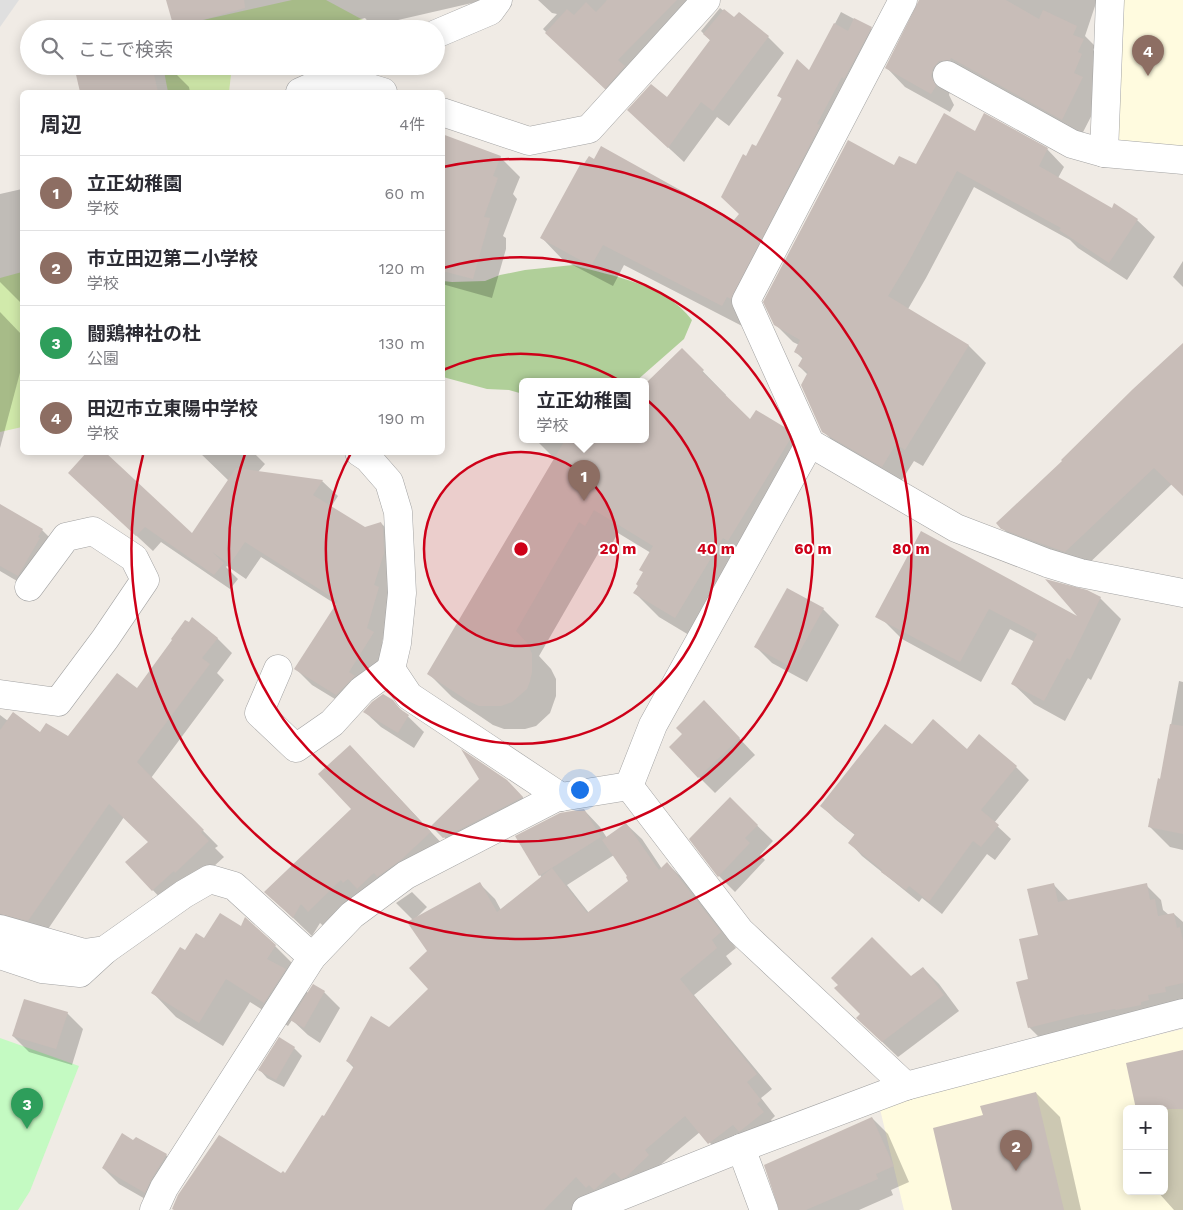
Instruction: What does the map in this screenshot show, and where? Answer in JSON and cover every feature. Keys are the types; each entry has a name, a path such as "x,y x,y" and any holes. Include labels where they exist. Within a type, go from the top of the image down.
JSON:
{"street":[{"path":"445,30 490,11 498,0"},
{"path":"445,113 529,141 589,130 706,0"},
{"path":"903,0 746,301 810,443 956,528 1046,564 1080,573 1183,593"},
{"path":"1104,153 1110,0"},
{"path":"304,90 337,75"},
{"path":"353,75 379,90"},
{"path":"947,75 1072,144 1104,153 1183,160"},
{"path":"629,786 653,725 810,443"},
{"path":"278,669 259,713 296,748 332,723 362,690 391,669 397,642 402,593 398,512 390,482 364,455"},
{"path":"0,694 58,702 105,639 145,580 134,558 93,531 66,537 29,587"},
{"path":"391,669 409,696 561,797"},
{"path":"154,1210 164,1188 312,957 352,915 406,875 555,798 629,786"},
{"path":"629,786 740,930 906,1086"},
{"path":"0,955 42,969 80,973 105,950 184,894 210,879 234,886 312,957"},
{"path":"0,929 84,954 105,950"},
{"path":"586,1210 741,1148 906,1086 1183,1013"},
{"path":"741,1148 764,1210"}],"shaded area":[{"path":"0,0 19,0 0,27"},
{"path":"1121,0 1183,0 1183,160 1104,153"},
{"path":"1183,1029 1183,1210 904,1210 880,1109 908,1099 1022,1067"}],"green space":[{"path":"292,0 326,0 363,20 203,20"},
{"path":"165,75 231,75 229,90 168,90"},
{"path":"573,265 621,278 667,297 692,320 684,339 640,378 519,378 519,393 509,390 487,389 445,378 445,281 485,281 500,275 525,270"},
{"path":"20,273 20,427 0,432 0,278"},
{"path":"0,1038 79,1066 30,1191 18,1210 0,1210"}],"building":[{"path":"166,0 244,0 245,8 202,20 172,20"},
{"path":"607,0 677,0 618,60 625,66 605,89 545,33 567,9 574,15 586,2 596,12"},
{"path":"919,0 1006,0 1039,19 1043,10 1077,26 1073,35 1084,39 1078,52 1082,54 1074,73 1083,77 1062,120 951,58 950,60 939,61 933,68 931,76 936,86 931,94 885,68"},
{"path":"724,9 734,17 739,12 769,36 713,111 701,102 668,148 627,110 651,84 667,97 710,40 703,34"},
{"path":"854,18 872,27 817,124 820,125 731,299 727,297 722,306 603,245 591,266 540,238 581,163 583,165 589,156 594,159 601,146 734,220 739,214 721,197 743,154 746,156 752,144 756,146 782,98 777,96 797,59 809,70 834,23 848,31"},
{"path":"76,75 154,75 158,90 80,90"},
{"path":"944,113 975,131 984,113 1048,148 1039,166 1112,208 1114,203 1138,219 1109,263 1059,230 1061,228 957,171 888,296 969,345 905,450 896,444 882,467 822,432 801,385 808,372 798,366 803,357 794,352 800,340 774,325 763,302 848,140 894,165 899,156 916,164"},
{"path":"445,135 501,156 493,176 498,178 484,217 490,218 473,279 445,272"},
{"path":"1183,343 1183,496 1154,468 1065,552 1001,529 996,523 1062,461 1133,389"},
{"path":"682,348 704,370 702,372 750,419 756,410 786,428 791,438 728,541 723,538 675,618 633,593 638,586 636,584 643,572 639,570 653,546 594,510 585,526 579,522 516,631 528,644 532,654 532,672 527,689 512,702 501,706 479,706 468,701 427,674 563,443 649,443 649,380"},
{"path":"84,455 108,455 192,533 236,468 323,480 313,495 365,527 381,522 383,529 384,553 374,585 379,587 367,628 374,632 349,672 355,676 336,695 294,669 338,601 245,542 230,564 212,552 224,563 214,575 145,527 136,536 68,473"},
{"path":"0,504 43,529 38,537 40,538 18,576 0,566"},
{"path":"921,531 1077,616 1045,579 1087,590 1101,597 1070,660 1067,658 1044,701 1011,684 1037,634 989,609 960,662 875,617"},
{"path":"787,588 824,608 791,667 754,647"},
{"path":"192,617 218,638 202,658 210,664 137,762 204,830 201,832 209,841 175,873 174,871 152,891 125,862 148,842 109,804 28,921 0,914 0,730 13,712 40,732 46,723 68,736 117,673 137,688 185,620 189,622"},
{"path":"383,694 393,700 400,709 409,715 398,733 363,712"},
{"path":"704,700 740,738 698,778 669,747 682,734 676,728"},
{"path":"933,719 967,749 979,734 1017,766 981,810 999,825 981,847 973,841 929,902 909,886 906,890 881,872 882,870 848,843 855,834 820,806 885,724 912,744"},
{"path":"1170,724 1183,726 1183,834 1148,827 1158,778 1160,779"},
{"path":"350,745 431,832 401,860 377,877 374,873 357,889 348,879 343,883 341,880 308,912 301,904 293,918 264,892 351,809 318,774"},
{"path":"461,749 507,780 523,797 443,838 431,826 479,779"},
{"path":"730,797 758,825 745,838 750,843 718,877 689,839"},
{"path":"584,809 601,837 539,876 515,836 560,813"},
{"path":"626,823 659,870 667,862 721,932 712,940 717,948 680,979 757,1074 747,1082 761,1100 757,1104 764,1112 739,1132 733,1125 708,1144 685,1116 645,1150 649,1155 626,1177 621,1179 614,1172 594,1190 589,1185 586,1188 576,1177 544,1210 172,1209 178,1195 219,1135 281,1173 283,1171 285,1173 322,1115 324,1116 354,1066 346,1061 371,1016 389,1027 428,989 409,968 427,951 407,922 480,882 497,912 552,868 587,913 628,881 627,876 602,840"},
{"path":"1054,883 1058,902 1147,883 1150,900 1155,899 1158,916 1174,913 1177,928 1180,927 1183,941 1183,983 1165,987 1166,992 1148,995 1149,1000 1141,1002 1141,1005 1084,1014 1028,1028 1016,982 1028,979 1019,939 1038,935 1027,889"},
{"path":"220,913 241,926 245,917 276,945 267,959 286,969 264,1003 226,979 199,1023 151,993 180,947 185,950 196,933 204,938"},
{"path":"872,937 911,976 923,967 944,995 882,1042 856,1018 860,1014 834,988 838,985 831,978"},
{"path":"313,984 325,991 304,1028 290,1020"},
{"path":"24,999 68,1012 56,1049 12,1036"},
{"path":"279,1037 295,1047 276,1080 258,1070"},
{"path":"1183,1050 1183,1109 1168,1109 1168,1105 1135,1105 1126,1063"},
{"path":"1036,1092 1064,1210 952,1210 933,1128 983,1115 980,1106"},
{"path":"872,1117 894,1166 876,1174 878,1179 806,1210 779,1210 764,1165"},
{"path":"122,1133 133,1140 136,1137 167,1154 145,1193 102,1168"}],"place":[{"name":"田辺市立東陽中学校","path":"1148,76"},
{"name":"立正幼稚園","path":"584,501"},
{"name":"闘鶏神社の杜","path":"27,1129"},
{"name":"市立田辺第二小学校","path":"1016,1171"}]}
